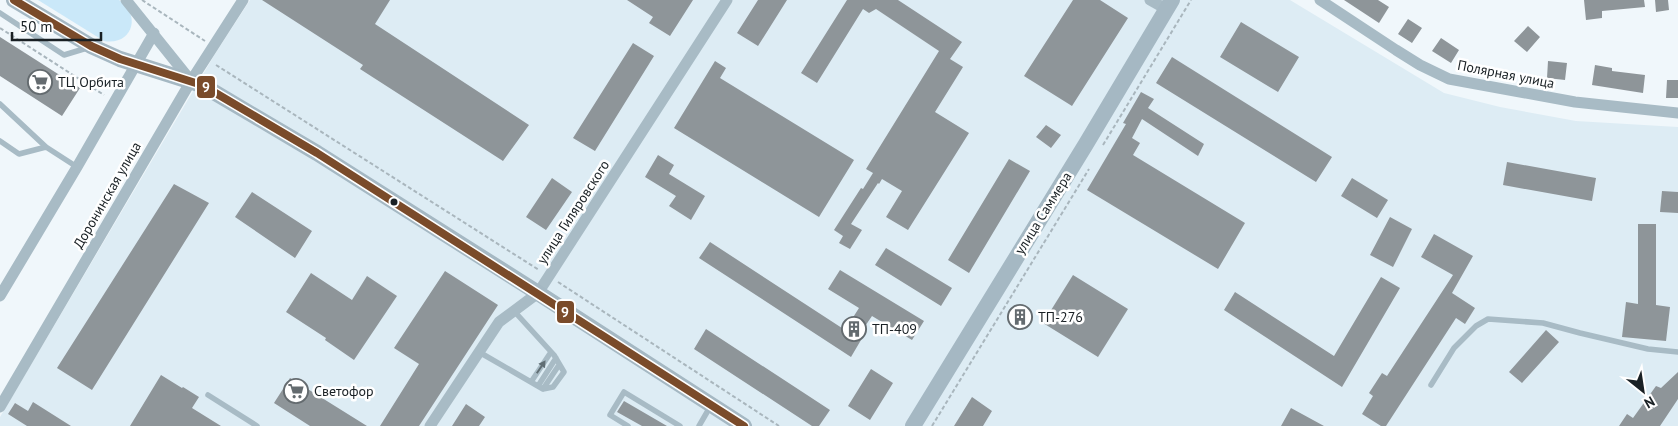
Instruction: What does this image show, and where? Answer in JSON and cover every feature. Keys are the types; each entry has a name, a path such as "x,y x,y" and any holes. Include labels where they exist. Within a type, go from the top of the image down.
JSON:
{"street":[{"path":"14,0 92,46 136,64 202,85 317,153 744,426"},
{"path":"126,0 191,81"},
{"name":"Доронинская улица","path":"0,408 191,81 243,0"},
{"name":"улица Гиляровского","path":"430,426 499,322 538,293 727,0"},
{"path":"1150,0 1169,5"},
{"name":"Полярная улица","path":"1320,0 1420,65 1449,79 1575,102 1678,113"},
{"name":"улица Саммера","path":"913,426 1169,5"},
{"path":"0,296 78,167 154,34"}],"lane":[{"path":"0,13 64,55 92,46"},
{"path":"0,104 46,147 78,167"},
{"path":"0,141 20,154 46,147"},
{"path":"479,352 541,387 553,387 564,372 556,358 514,311"},
{"path":"1431,385 1454,348 1476,326 1488,319 1543,323 1648,349 1678,352"},
{"path":"531,382 551,352"},
{"path":"541,387 556,358"},
{"path":"628,426 610,414 624,392 680,426"},
{"path":"208,395 256,426"},
{"path":"699,426 711,405"}],"path":[{"path":"142,0 205,40 214,64 549,276 780,426"},
{"path":"1103,145 1191,0"},
{"path":"0,28 106,97"},
{"path":"932,426 1093,162"}],"shaded area":[{"path":"38,0 119,0 130,13 131,28 121,39 104,41"},
{"path":"250,0 1290,0 1444,93 1500,107 1576,121 1678,127 1678,426 0,426 0,417 215,54"}],"building":[{"path":"262,0 390,0 375,24 529,125 503,161 360,69 363,65"},
{"path":"627,0 693,0 670,36 649,23 653,17"},
{"path":"758,0 787,0 758,46 737,33"},
{"path":"847,0 898,0 962,42 950,59 963,67 935,112 969,133 908,230 886,217 902,191 882,179 851,224 862,230 850,249 839,243 843,236 834,230 873,173 866,169 939,51 876,9 869,13 863,9 817,83 801,73"},
{"path":"1073,0 1100,0 1128,18 1072,106 1024,76"},
{"path":"1344,0 1378,0 1389,7 1379,23"},
{"path":"1584,0 1644,0 1645,7 1602,11 1602,18 1586,20"},
{"path":"1655,0 1668,0 1669,10 1656,12"},
{"path":"1408,19 1422,28 1412,43 1398,34"},
{"path":"1241,22 1299,57 1278,92 1220,57"},
{"path":"1528,26 1540,37 1527,52 1514,41"},
{"name":"ТЦ Орбита","path":"0,37 80,88 62,116 0,76"},
{"path":"1441,38 1459,50 1451,63 1432,51"},
{"path":"633,43 654,56 595,151 573,138"},
{"path":"1172,57 1332,157 1316,182 1156,83"},
{"path":"715,61 726,68 720,78 854,160 819,217 674,128"},
{"path":"1548,61 1567,63 1565,80 1547,78"},
{"path":"1595,65 1612,68 1612,71 1645,75 1643,93 1592,85"},
{"path":"1667,80 1678,80 1678,98 1666,98"},
{"path":"1141,92 1154,99 1148,108 1204,144 1198,156 1142,119 1132,138 1140,143 1133,155 1245,223 1218,269 1087,190 1126,124 1123,123"},
{"path":"1046,125 1061,135 1051,148 1036,137"},
{"path":"658,155 674,165 669,174 705,196 691,220 669,206 676,196 645,177"},
{"path":"1009,159 1030,171 969,273 948,260"},
{"path":"1507,162 1596,178 1592,201 1503,185"},
{"path":"552,178 572,192 546,230 526,217"},
{"path":"1352,178 1388,200 1377,218 1341,196"},
{"path":"174,184 209,203 92,390 57,368"},
{"path":"1662,191 1678,192 1678,213 1660,212"},
{"path":"252,192 312,231 295,258 235,217"},
{"path":"1390,217 1412,229 1393,267 1370,255"},
{"path":"1638,224 1656,224 1656,305 1670,307 1666,341 1622,337 1626,302 1638,304"},
{"path":"1434,234 1473,256 1452,293 1475,308 1465,324 1456,318 1386,426 1381,426 1362,414 1373,396 1369,393 1382,373 1387,376 1453,275 1421,257"},
{"path":"710,242 845,330 859,308 828,289 840,270 924,321 912,340 872,316 857,338 861,340 851,357 699,258"},
{"path":"886,248 952,288 941,306 875,265"},
{"path":"445,271 498,305 419,426 380,426 419,364 394,348"},
{"path":"311,273 352,300 367,276 397,296 354,360 325,340 326,338 286,312"},
{"path":"1073,275 1128,309 1098,357 1043,323"},
{"path":"1381,277 1400,288 1342,387 1224,310 1235,292 1334,356"},
{"path":"706,329 830,410 819,426 812,426 694,349"},
{"path":"1546,330 1559,342 1522,383 1509,372"},
{"path":"871,369 893,383 870,420 848,406"},
{"path":"1678,372 1678,399 1660,426 1619,426 1627,414 1633,418 1656,386 1661,388"},
{"path":"161,375 199,397 192,408 221,426 130,426"},
{"name":"Светофор","path":"290,378 367,426 310,426 274,403"},
{"path":"972,397 992,411 983,426 954,426"},
{"path":"624,401 667,426 642,426 617,412"},
{"path":"33,402 71,426 27,426 8,414 15,403 28,411"},
{"path":"466,404 485,417 479,426 452,426"},
{"path":"1291,408 1324,426 1281,426"}],"transit line":[{"name":"9","path":"14,0 91,46 120,59 202,85 317,153 744,426"}],"place":[{"name":"ТЦ Орбита","path":"40,82"},
{"name":"ТП-276","path":"1020,317"},
{"name":"ТП-409","path":"854,329"},
{"name":"Светофор","path":"296,391"}]}
